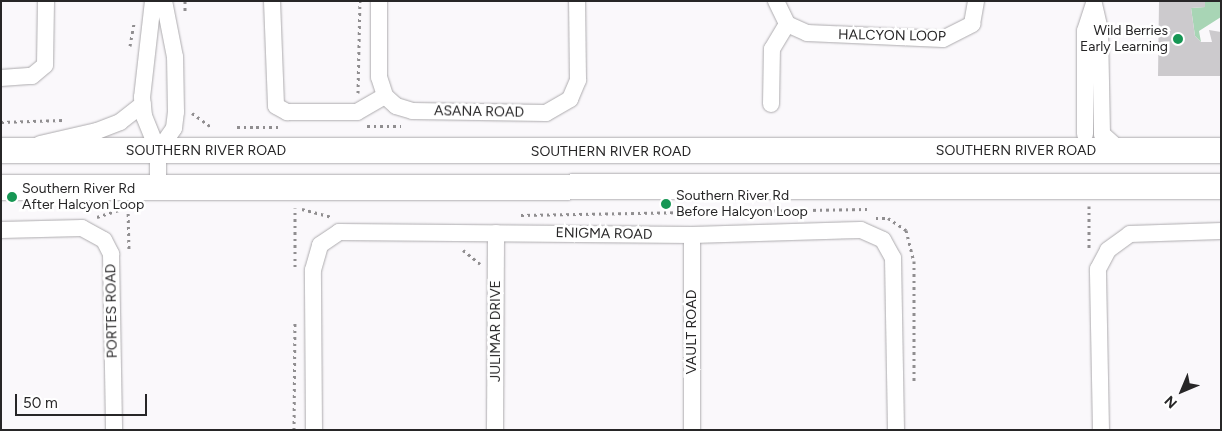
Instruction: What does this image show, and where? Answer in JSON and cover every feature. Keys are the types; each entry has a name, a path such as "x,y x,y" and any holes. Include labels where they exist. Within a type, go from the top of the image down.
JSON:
{"main road":[{"name":"SOUTHERN RIVER ROAD","path":"10,150 1052,151 1097,142 1221,150"},
{"path":"1060,185 1081,174 1097,142"},
{"path":"1097,142 1113,170 1158,172 1184,186"},
{"path":"1,187 1221,186"}],"street":[{"path":"1,78 32,76 45,65 46,1"},
{"path":"153,1 145,45 143,104 158,151 158,186"},
{"path":"158,151 174,128 176,112 175,57 164,1"},
{"path":"272,1 276,106 287,112 357,112 385,96 379,77 379,1"},
{"name":"ASANA ROAD","path":"385,96 412,111 546,113 561,108 578,80 577,1"},
{"path":"770,104 772,49 786,24 776,1"},
{"name":"HALCYON LOOP","path":"786,24 807,34 943,39 972,24 976,1"},
{"path":"1094,4 1100,30 1097,142 1084,31 1094,4"},
{"path":"10,150 96,131 120,122 143,104"},
{"path":"1052,151 1073,138 1097,142"},
{"name":"PORTES ROAD","path":"1,230 82,228 104,240 111,254 114,430"},
{"name":"ENIGMA ROAD","path":"314,430 313,270 320,245 339,232 692,235 861,230 883,240 893,258 896,305 896,430"},
{"path":"1101,430 1098,269 1108,250 1130,234 1221,231"},
{"name":"JULIMAR DRIVE","path":"495,430 496,233"},
{"name":"VAULT ROAD","path":"692,235 692,430"}],"path":[{"path":"185,1 185,21"},
{"path":"186,108 207,127 217,127"},
{"path":"1,122 72,118"},
{"path":"362,126 381,126"},
{"path":"226,127 284,127"},
{"path":"92,218 138,206"},
{"path":"1080,206 1098,206"},
{"path":"285,208 335,218"},
{"path":"514,215 870,209"},
{"path":"753,221 754,211"},
{"path":"869,218 888,218 906,230 914,261 914,390"},
{"path":"458,246 480,264 480,274"}],"green space":[{"path":"1205,1 1221,1 1221,17 1199,31 1201,42 1195,36 1191,8 1205,7"}],"building":[{"name":"Wild Berries Early Learning","path":"1159,1 1205,1 1205,7 1191,8 1195,36 1201,42 1212,42 1209,30 1221,32 1221,76 1158,76"}],"place":[{"name":"Wild Berries Early Learning","path":"1178,39"},
{"name":"Southern River Rd After Halcyon Loop","path":"12,197"},
{"name":"Southern River Rd Before Halcyon Loop","path":"666,204"}]}
